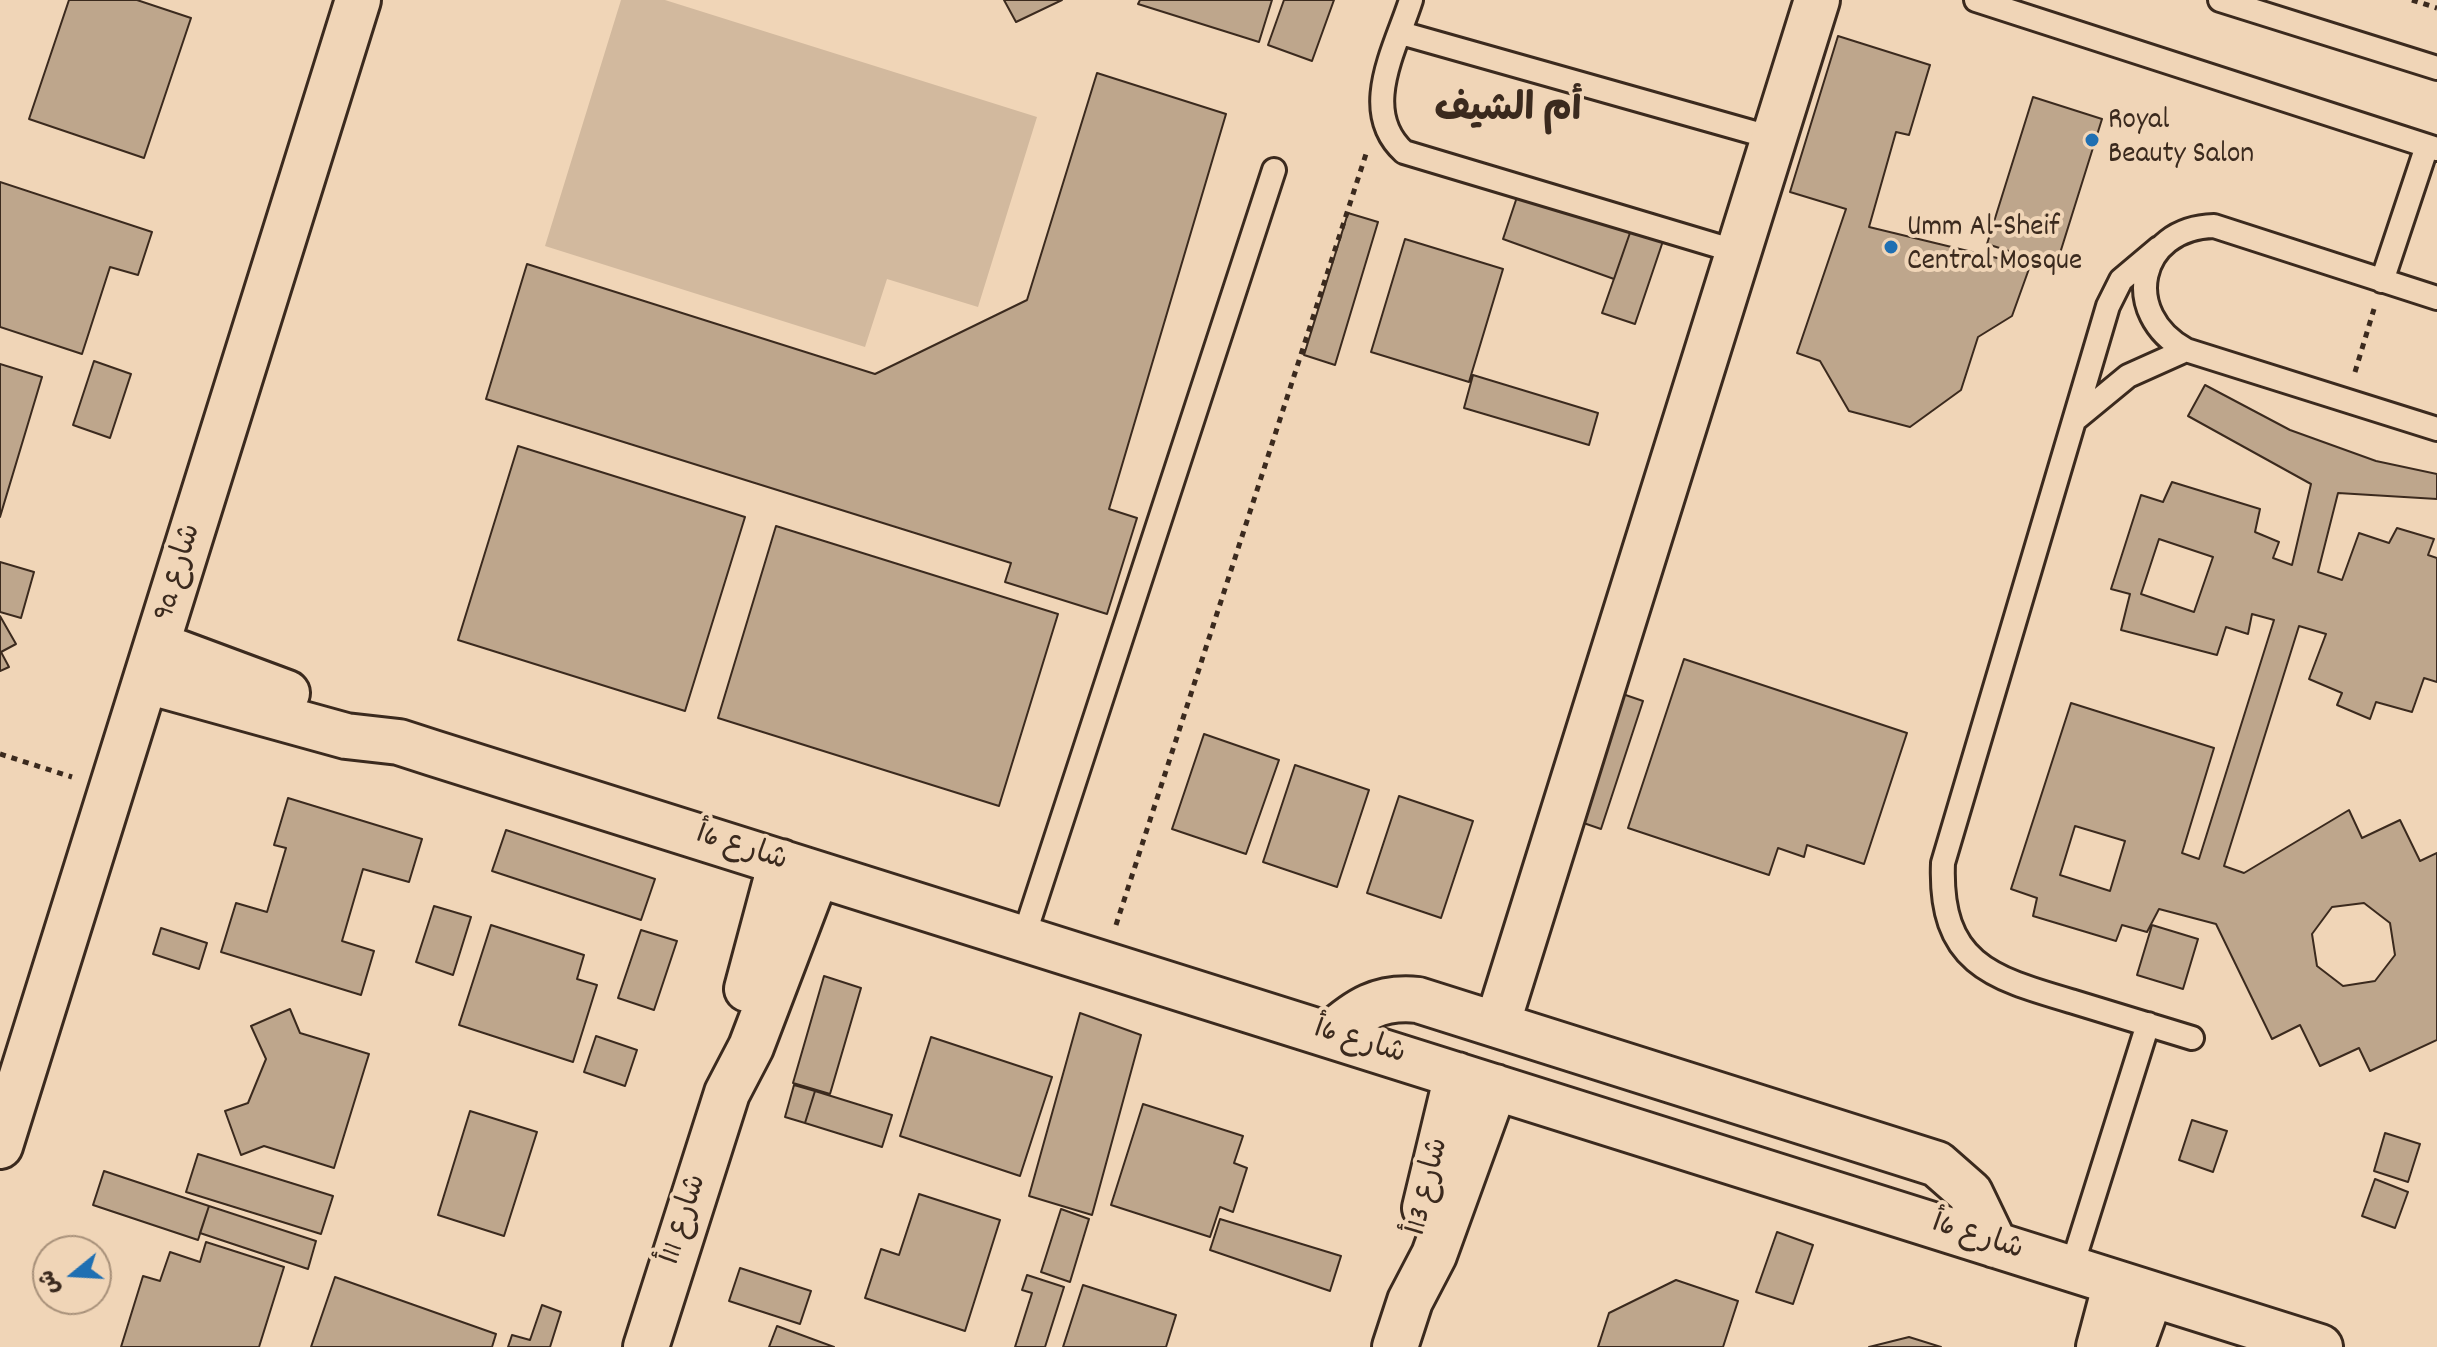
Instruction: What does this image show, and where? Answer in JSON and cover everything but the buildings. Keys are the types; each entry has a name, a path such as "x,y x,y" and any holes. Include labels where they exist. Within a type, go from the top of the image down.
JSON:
{"street":[{"name":"9a شارع","path":"0,1146 358,0"},
{"path":"1497,1025 1817,0"},
{"name":"شارع 6أ","path":"152,663 346,736 399,742 2320,1347"},
{"name":"شارع 11أ","path":"646,1347 727,1093 732,1040 799,868"},
{"path":"1330,1035 1369,1005 1401,998 1497,1025 1937,1164 1970,1193 1995,1245"},
{"name":"شارع 13أ","path":"1395,1347 1410,1301 1415,1248 1476,1081"},
{"path":"2099,1347 2134,1288"},
{"path":"2132,1347 2134,1288"}],"lane":[{"path":"1411,0 1380,99 1384,129 1393,142 1418,159 1738,252"},
{"path":"1976,0 2432,148 2382,281"},
{"path":"2220,0 2437,68"},
{"path":"1401,33 1773,138"},
{"path":"1023,939 1274,170"},
{"path":"2192,1038 2001,980 1983,968 1956,934 1942,887 1943,863 2113,292 2131,269 2184,231 2214,226 2437,298"},
{"path":"2159,248 2145,280 2145,298 2158,330 2186,350 2437,429"},
{"path":"2077,418 2128,376 2186,350"},
{"path":"2071,1269 2148,1024"}],"path":[{"path":"2412,0 2437,8"},
{"path":"1103,964 1366,155 1393,142"},
{"path":"2347,401 2382,281"},
{"path":"0,754 112,789"}],"shaded area":[{"path":"621,0 665,0 1037,117 978,307 887,279 865,347 545,246"}],"place":[{"name":"Royal Beauty Salon","path":"2092,140"},
{"name":"Umm Al-Sheif Central Mosque","path":"1891,247"}],"district":[{"name":"أم الشيف","path":"1508,114"}]}
